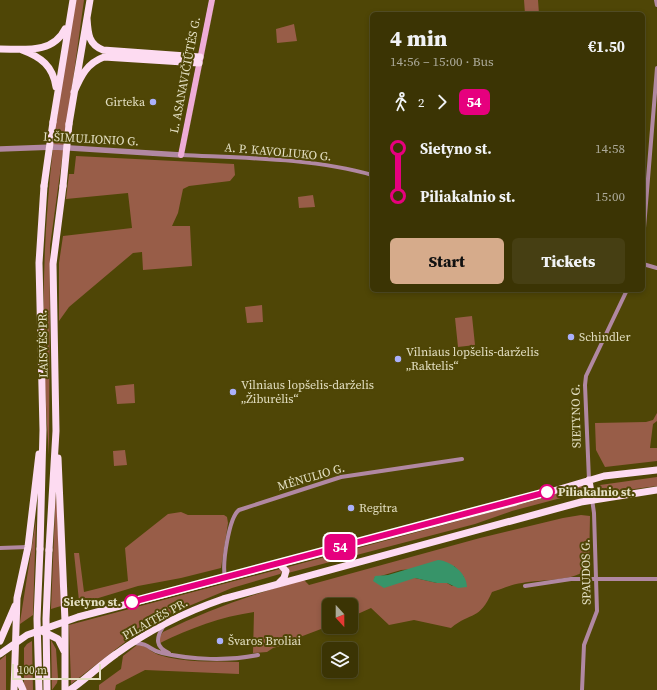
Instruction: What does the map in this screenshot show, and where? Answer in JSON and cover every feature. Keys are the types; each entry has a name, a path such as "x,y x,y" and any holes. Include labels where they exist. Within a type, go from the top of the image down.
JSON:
{"main road":[{"name":"LAISVĖS PR.","path":"39,690 38,619 43,430 39,263 44,186 57,92 73,0"},
{"name":"LAISVĖS PR.","path":"47,690 46,619 48,550 56,432 53,264 69,124 90,0"},
{"name":"L. ASANAVIČIŪTĖS G.","path":"181,155 212,0"},
{"path":"87,18 88,36 91,41 103,50 200,60"},
{"path":"0,49 44,47 55,43 63,34 69,21"},
{"path":"20,49 37,56 47,64 55,77 57,92"},
{"path":"74,92 85,69 93,62 104,56 200,60"},
{"name":"LAISVĖS PR.","path":"14,690 17,598 28,547 43,430"},
{"path":"56,432 66,621 65,690"},
{"name":"PILAITĖS PR.","path":"0,654 15,643 40,630 66,621 225,577 516,502 589,480 614,474 657,470"},
{"path":"589,480 592,499"},
{"name":"PILAITĖS PR.","path":"70,690 132,642 165,623 223,599 592,499 657,490"},
{"path":"279,563 284,567 286,574 279,583"},
{"path":"0,641 5,632 17,598"},
{"path":"40,630 58,639 65,656"},
{"path":"14,670 22,690"}],"street":[{"path":"656,0 657,5"},
{"path":"645,215 657,68"},
{"name":"I. ŠIMULIONIO G.","path":"0,149 54,147 181,155"},
{"name":"A. P. KAVOLIUKO G.","path":"181,155 262,159 333,166 370,175"},
{"path":"645,265 657,268"},
{"name":"SIETYNO G.","path":"589,480 585,385 586,376 626,292"},
{"name":"MĖNULIO G.","path":"225,577 224,572 228,541 234,515 239,510 341,477 462,459"},
{"name":"SPAUDOS G.","path":"582,690 584,644 597,611 594,513 592,499"},
{"path":"0,548 28,547"},
{"path":"525,586 571,579 657,579"},
{"path":"165,623 159,633 158,643 161,649 173,655"},
{"path":"132,642 143,643 159,653 173,655 237,658 258,654"}],"shaded area":[{"path":"76,0 84,0 50,246 49,455 45,391 44,264 50,176 56,125"},
{"path":"524,0 538,0 539,12 525,12"},
{"path":"294,24 297,41 277,43 276,29"},
{"path":"76,156 234,164 235,175 230,181 189,186 183,189 178,213 172,226 190,226 192,266 143,270 142,252 133,253 69,307 59,321 59,263 63,236 132,228 128,193 66,199 69,174 74,174"},
{"path":"313,195 315,207 299,208 298,197"},
{"path":"262,305 263,322 247,323 245,307"},
{"path":"472,316 475,345 458,347 455,318"},
{"path":"134,384 135,403 117,404 115,386"},
{"path":"657,413 657,421 653,424 650,448 657,448 657,461 605,467 596,450 595,423 646,422 653,420"},
{"path":"125,450 127,465 114,466 113,451"},
{"path":"657,477 657,486 604,493 597,488 600,485"},
{"path":"581,486 584,487 585,491 512,511 475,524 288,573 288,567 525,503"},
{"path":"56,487 61,606 51,609"},
{"path":"181,512 188,515 224,515 227,517 228,523 221,568 181,578 138,586 82,603 79,601 74,553 79,553 84,592 128,581 125,548 168,514"},
{"path":"581,515 590,516 589,568 575,576 511,585 492,592 479,612 464,619 451,628 414,620 389,625 371,608 358,614 358,598 322,598 322,629 300,637 291,643 273,648 267,652 253,653 254,612 229,617 206,624 160,643 159,638 163,632 214,609 268,591 304,580 309,585 480,538 563,518","holes":["454,566 464,577 452,586 447,583 437,583 415,578 374,578 401,570"]},
{"path":"36,520 33,615 20,624 20,622"},
{"path":"438,560 453,565 464,577 467,587 458,588 447,583 437,583 415,578 384,588 373,581 375,576 388,575"},
{"path":"280,569 282,572 280,574 232,588 172,613 129,639 71,684 69,625"},
{"path":"51,640 56,649 58,678 57,683 52,690"},
{"path":"32,641 33,690 26,690 24,684 24,648"},
{"path":"137,645 146,647 156,654 169,658 199,661 239,662 239,674 145,670 116,685 115,690 99,690 99,685 121,669 123,656"},
{"path":"6,655 6,690 0,690 0,660"}],"bus line":[{"name":"54","path":"132,602 516,502 547,492"}],"place":[{"name":"Girteka","path":"153,102"},
{"name":"Schindler","path":"571,337"},
{"name":"Vilniaus lopšelis-darželis „Raktelis“","path":"398,359"},
{"name":"Vilniaus lopšelis-darželis „Žiburėlis“","path":"233,392"},
{"name":"Piliakalnio st.","path":"547,492"},
{"name":"Regitra","path":"351,508"},
{"name":"Sietyno st.","path":"132,602"},
{"name":"Švaros Broliai","path":"220,641"}]}
